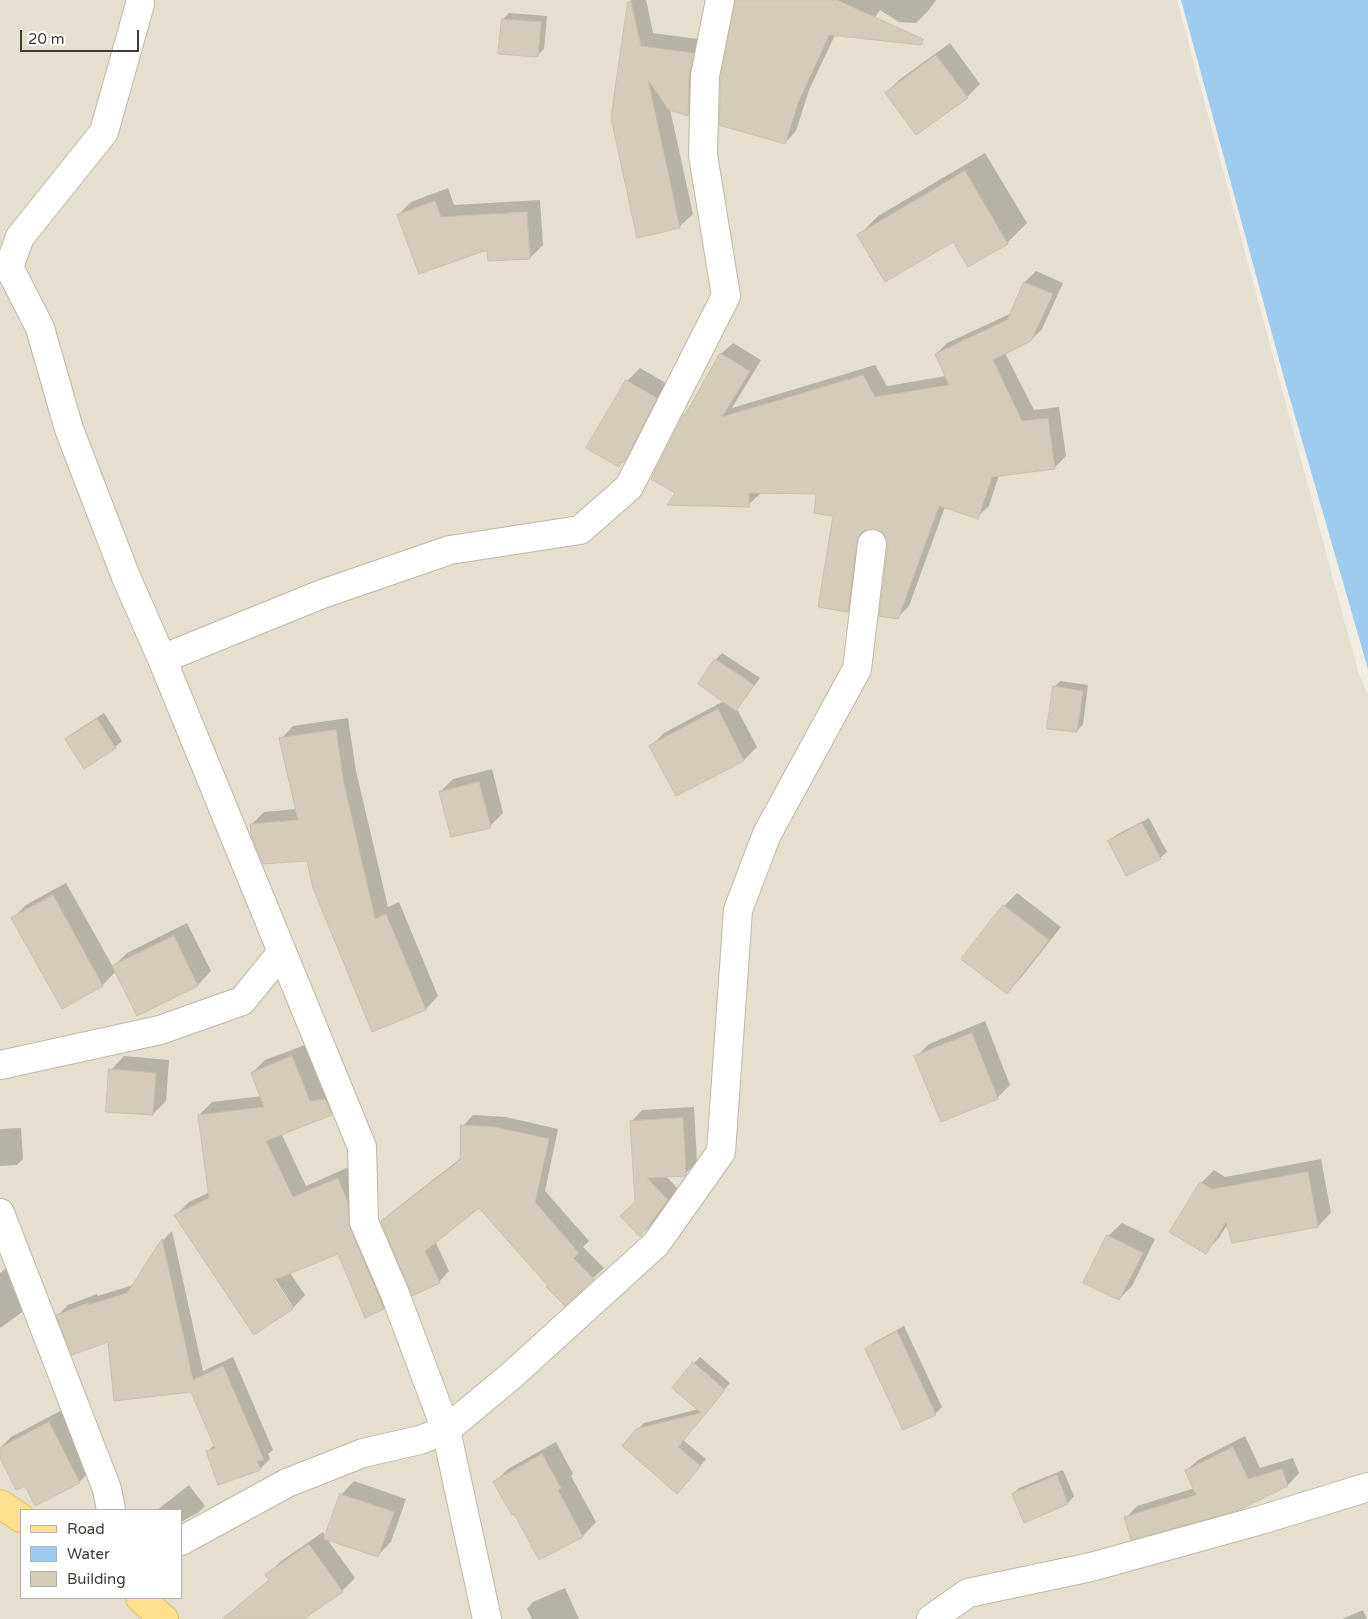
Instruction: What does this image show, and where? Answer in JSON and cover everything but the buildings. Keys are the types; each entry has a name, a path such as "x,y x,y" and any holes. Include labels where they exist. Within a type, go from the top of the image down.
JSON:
{"main road":[{"path":"0,1504 20,1517"},
{"path":"141,1599 164,1619"}],"street":[{"path":"140,0 104,132 20,237 9,267 40,328 69,429 126,577 162,659 362,1147 364,1222 395,1294 446,1430 486,1619"},
{"path":"162,659 322,594 450,550 580,530 629,487 726,296 703,155 705,76 720,0"},
{"path":"182,1540 287,1483 363,1453 420,1440 446,1430 512,1375 656,1244 721,1152 738,910 767,834 857,669 872,544"},
{"path":"0,1065 160,1030 242,1001 282,952"},
{"path":"0,1213 107,1489 111,1509"},
{"path":"931,1619 968,1593 1091,1567 1261,1520 1368,1487"}],"shaded area":[{"path":"0,0 1177,0 1358,671 1368,695 1368,1619 0,1619"}],"water":[{"path":"1181,0 1368,0 1368,669 1284,378"}]}
